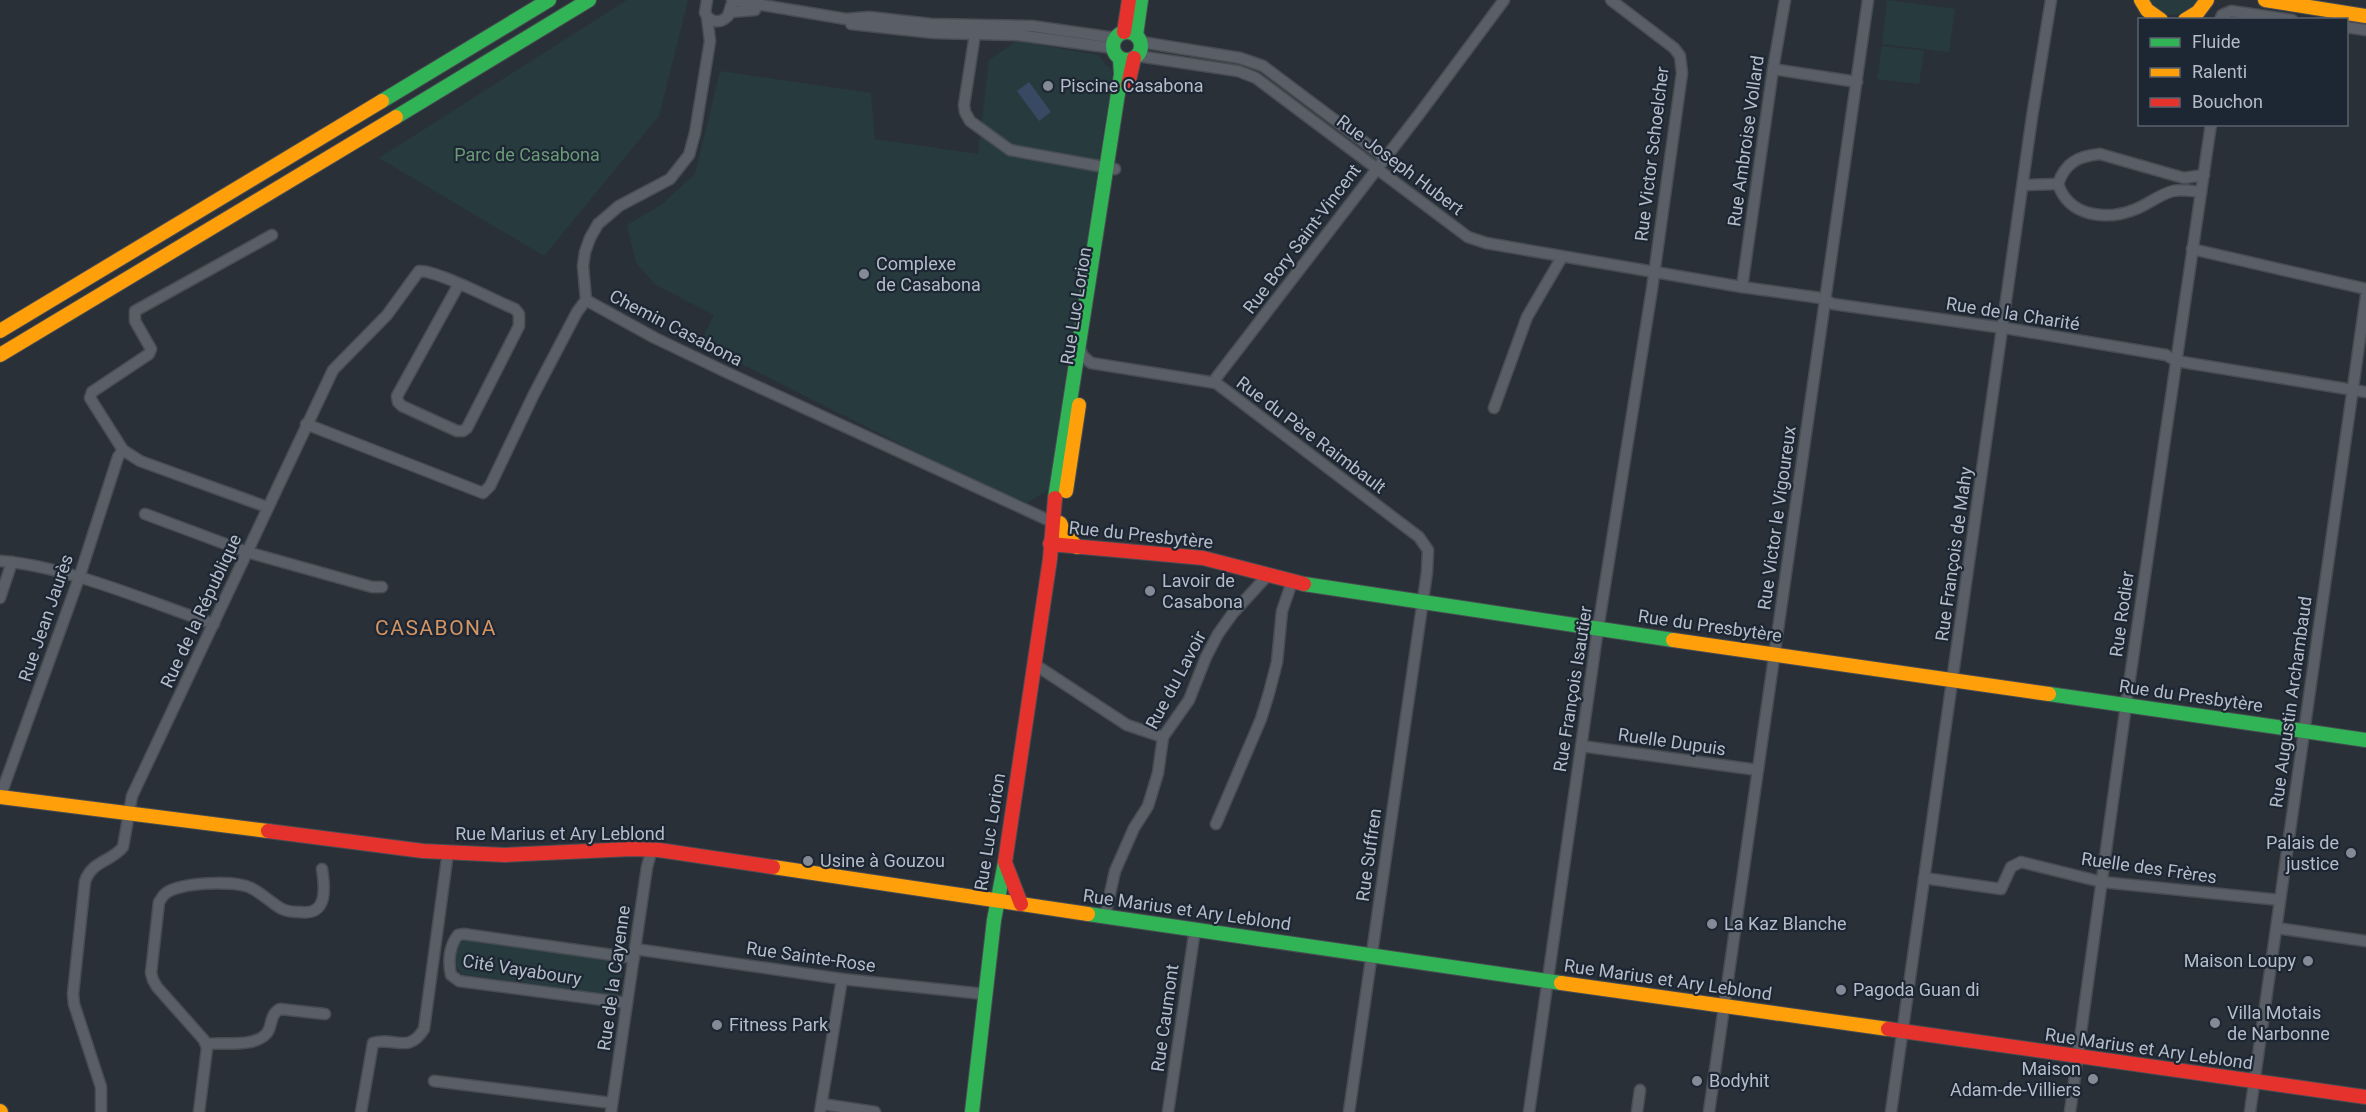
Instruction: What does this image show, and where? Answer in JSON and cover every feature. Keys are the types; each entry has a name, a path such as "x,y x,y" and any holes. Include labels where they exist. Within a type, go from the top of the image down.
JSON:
{"main road":[{"path":"0,331 549,0"},
{"path":"0,355 589,0"},
{"name":"Rue Luc Lorion","path":"1127,46 1129,0"},
{"name":"Rue Luc Lorion","path":"1056,522 1075,443 1121,74 1141,0"},
{"path":"2141,0 2147,10 2158,18"},
{"path":"2265,0 2366,16"},
{"path":"2188,18 2206,6"},
{"name":"Rue Luc Lorion","path":"972,1112 984,994 997,900 1005,863 1053,544 1079,347 1110,169"},
{"path":"1056,522 1077,547"},
{"name":"Rue du Presbytère","path":"1053,544 1203,558 1292,582 1421,603 1774,652 2366,740"},
{"name":"Rue Marius et Ary Leblond","path":"0,798 128,812 329,840 448,852 505,855 652,849 1548,981 2366,1097"},
{"path":"1005,863 1021,904"}],"street":[{"path":"707,0 704,9 708,17 711,41"},
{"path":"708,17 711,20 725,20 731,12 730,0 846,19 869,17 931,24 989,27 1032,26 1127,46"},
{"name":"Rue Bory Saint-Vincent","path":"1216,383 1216,378 1504,0"},
{"name":"Rue Victor Schoelcher","path":"1611,0 1674,48 1680,56 1682,73 1654,272"},
{"name":"Rue Ambroise Vollard","path":"1742,287 1785,0"},
{"name":"Rue Victor le Vigoureux","path":"1709,1112 1868,0"},
{"name":"Rue François de Mahy","path":"1891,1112 2050,0"},
{"path":"731,12 756,10 934,33 1018,35 1127,46"},
{"path":"2221,18 2231,11 2278,18"},
{"path":"586,300 583,266 585,252 598,224 619,206 670,179 689,155 711,41 720,21"},
{"path":"989,27 977,30 975,34 964,105 970,121 1010,150 1110,169"},
{"path":"2348,27 2366,30"},
{"name":"Rue Joseph Hubert","path":"1127,46 1240,58 1263,66 1384,157"},
{"name":"Rue Joseph Hubert","path":"1127,46 1238,71 1256,78 1468,237 1486,243 1654,272"},
{"path":"1773,69 1857,81"},
{"path":"2211,126 2192,249 2366,289"},
{"path":"2201,192 2174,191 2127,212 2091,214 2075,208 2066,201 2058,184 2068,165 2088,156 2100,154 2184,178 2204,175"},
{"path":"2162,196 2168,182 2166,173"},
{"path":"2023,185 2058,184"},
{"path":"267,507 140,461 123,450 90,398 92,392 149,354 151,350 135,321 135,312 272,235"},
{"name":"Rue Rodier","path":"2070,1112 2192,249"},
{"path":"1494,408 1527,317 1562,256"},
{"name":"Rue de la République","path":"100,1112 101,1087 74,1004 73,994 85,881 94,867 119,852 123,847 132,796 333,370 387,315 419,271 428,271 459,284"},
{"name":"Rue de la Charité","path":"1654,272 1825,300 1833,304 2002,328 2166,355 2176,361 2366,392"},
{"name":"Rue François Isautier","path":"1529,1112 1598,629 1654,272"},
{"path":"459,284 515,309 520,320 467,428 463,431 402,406 397,396 459,284"},
{"name":"Rue Augustin Archambaud","path":"2250,1112 2366,296"},
{"name":"Chemin Casabona","path":"306,424 483,493 490,486 534,394 577,312 586,300 655,338 728,373 1056,522"},
{"path":"1079,347 1087,360"},
{"name":"Rue du Père Raimbault","path":"1087,360 1093,364 1216,383 1419,537 1428,550 1421,603"},
{"name":"Rue Jean Jaurès","path":"0,798 79,578 118,457 123,450"},
{"path":"145,514 247,552 372,587 382,587"},
{"path":"0,561 79,578 214,624"},
{"path":"0,598 12,562"},
{"name":"Rue du Lavoir","path":"1105,916 1115,871 1134,828 1148,806 1158,774 1163,737 1189,699 1218,634 1233,613 1269,574"},
{"path":"1216,824 1261,719 1277,662 1282,611 1292,582"},
{"name":"Rue Suffren","path":"1349,1112 1421,603"},
{"path":"1034,664 1127,725 1163,737"},
{"name":"Ruelle Dupuis","path":"1581,746 1758,770"},
{"name":"Rue de la Cayenne","path":"612,1108 647,867 652,849"},
{"path":"361,1112 373,1043 378,1041 403,1044 413,1042 424,1029 448,852"},
{"name":"Ruelle des Frères","path":"1924,878 2001,889 2011,867 2021,862 2102,882 2280,900"},
{"path":"199,1112 207,1059 206,1044 157,987 151,973 158,911 165,894 204,882 249,887 285,910 310,914 321,905 325,878 322,869"},
{"path":"2277,928 2366,941"},
{"name":"Rue Caumont","path":"1168,1112 1195,929"},
{"name":"Cité Vayaboury","path":"627,1003 459,981 451,975 449,967 452,943 458,935 464,934 634,954"},
{"name":"Rue Sainte-Rose","path":"634,954 984,994"},
{"path":"842,979 821,1108 875,1112"},
{"path":"206,1044 255,1042 268,1033 272,1017 280,1009 325,1014"},
{"path":"434,1081 612,1108"},
{"path":"1636,1112 1640,1090"}],"green space":[{"name":"Parc de Casabona","path":"627,0 688,0 659,116 544,256 379,158"},
{"path":"1887,0 1955,9 1949,52 1882,44"},
{"path":"2148,0 2200,0 2180,14 2168,15"},
{"name":"Complexe de Casabona","path":"1017,41 1099,55 1113,70 1048,490 1027,503 942,465 700,343 714,315 656,285 636,263 627,225 661,205 695,174 720,71 871,93 875,139 978,154 989,60"},
{"path":"1882,46 1924,51 1919,84 1877,79"},
{"path":"467,940 624,962 618,996 462,974 456,964 458,944"}],"water":[{"path":"1029,82 1051,112 1039,121 1017,91"}],"traffic: fast":[{"path":"382,101 549,0"},
{"path":"396,117 589,0"},
{"path":"1136,35 1141,0"},
{"path":"1127,32 1137,36 1141,46 1137,56 1127,60 1117,56 1113,46 1117,36 1127,32"},
{"path":"1055,498 1121,74 1120,59"},
{"path":"1304,584 1673,640"},
{"path":"2049,694 2366,740"},
{"path":"972,1112 994,920 1005,862"},
{"path":"1088,914 1561,983"}],"traffic: slow":[{"path":"2141,0 2147,10 2158,18"},
{"path":"2188,18 2198,12 2207,0"},
{"path":"2265,0 2366,16"},
{"path":"0,331 382,101"},
{"path":"0,355 396,117"},
{"path":"1066,491 1079,405"},
{"path":"1060,523 1065,534 1077,547"},
{"path":"1673,640 2049,694"},
{"path":"0,797 268,831"},
{"path":"773,867 1088,914"},
{"path":"1561,983 1888,1029"}],"traffic: jam":[{"path":"1124,32 1129,0"},
{"path":"1128,85 1134,58"},
{"path":"1005,862 1050,559 1055,498"},
{"path":"1050,544 1203,558 1304,584"},
{"path":"268,831 423,851 505,855 632,849 659,850 773,867"},
{"path":"1006,865 1021,904"},
{"path":"1888,1029 2366,1097"}],"place":[{"name":"Piscine Casabona","path":"1048,86"},
{"name":"Complexe de Casabona","path":"864,274"},
{"name":"Lavoir de Casabona","path":"1150,591"},
{"name":"Palais de justice","path":"2351,853"},
{"name":"Usine à Gouzou","path":"808,861"},
{"name":"La Kaz Blanche","path":"1712,924"},
{"name":"Maison Loupy","path":"2308,961"},
{"name":"Pagoda Guan di","path":"1841,990"},
{"name":"Villa Motais de Narbonne","path":"2215,1023"},
{"name":"Fitness Park","path":"717,1025"},
{"name":"Maison Adam-de-Villiers","path":"2093,1079"},
{"name":"Bodyhit","path":"1697,1081"}],"district":[{"name":"CASABONA","path":"436,628"}]}
